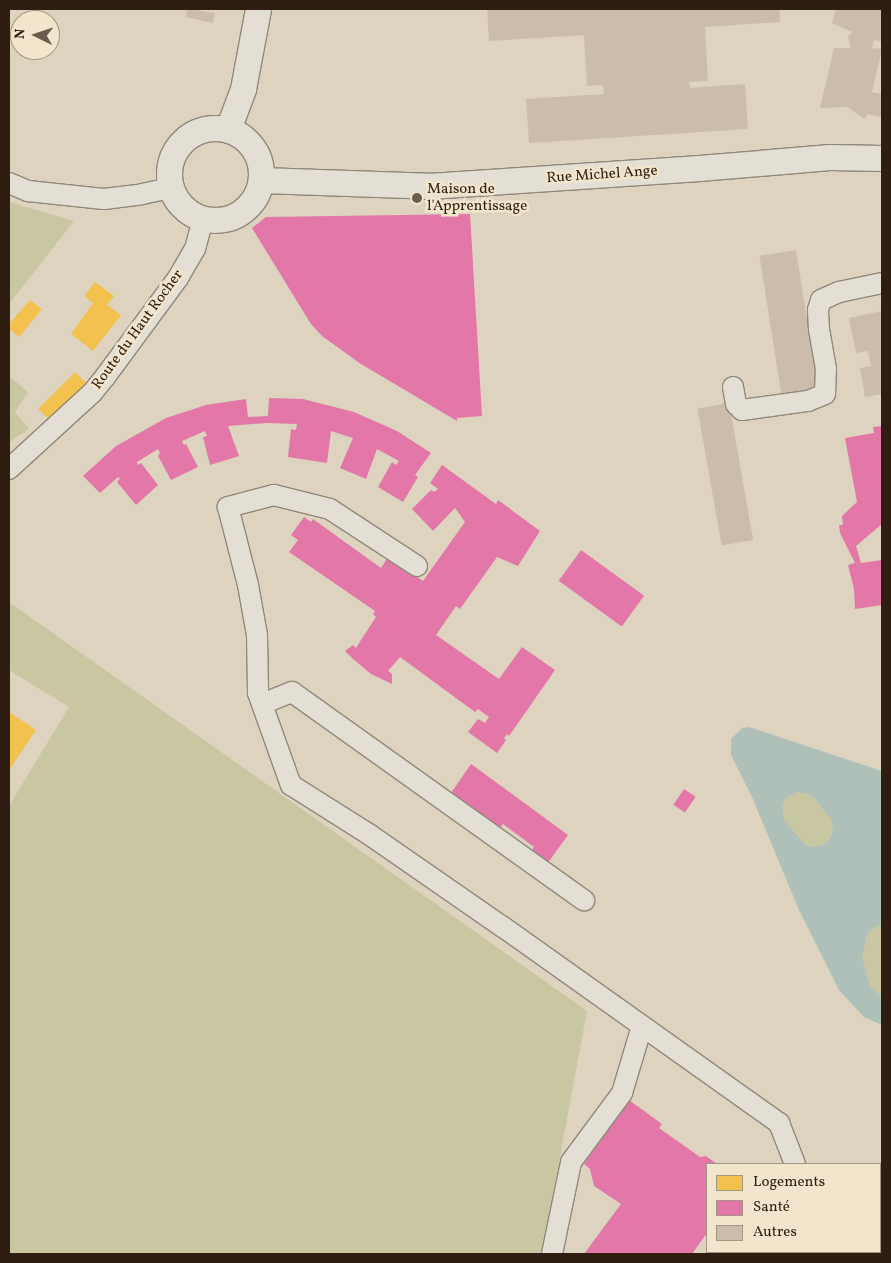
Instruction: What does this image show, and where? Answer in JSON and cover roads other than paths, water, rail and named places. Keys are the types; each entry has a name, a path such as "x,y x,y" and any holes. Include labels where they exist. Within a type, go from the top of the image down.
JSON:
{"street":[{"path":"228,129 243,89 258,9"},
{"path":"205,128 228,129 250,142 258,156 261,180 255,196 244,209 223,220 202,218 189,212 180,204 170,188 168,172 176,148 184,139 205,128"},
{"name":"Rue Michel Ange","path":"261,180 429,186 830,157 882,158"},
{"path":"9,183 28,191 104,199 170,188"},
{"name":"Route du Haut Rocher","path":"9,469 92,393 105,377 178,278 195,249 202,218"},
{"path":"733,388 736,404 742,410 808,401 825,394 826,369 819,330 818,310 821,300 839,292 882,283"},
{"path":"416,566 330,508 274,495 228,507 248,585 257,635 258,693 291,785 503,927 779,1122 795,1163"},
{"path":"262,704 292,692 584,900"},
{"path":"552,1254 571,1162 622,1094 642,1026"}],"place":[{"name":"Maison de l'Apprentissage","path":"417,198"}]}
